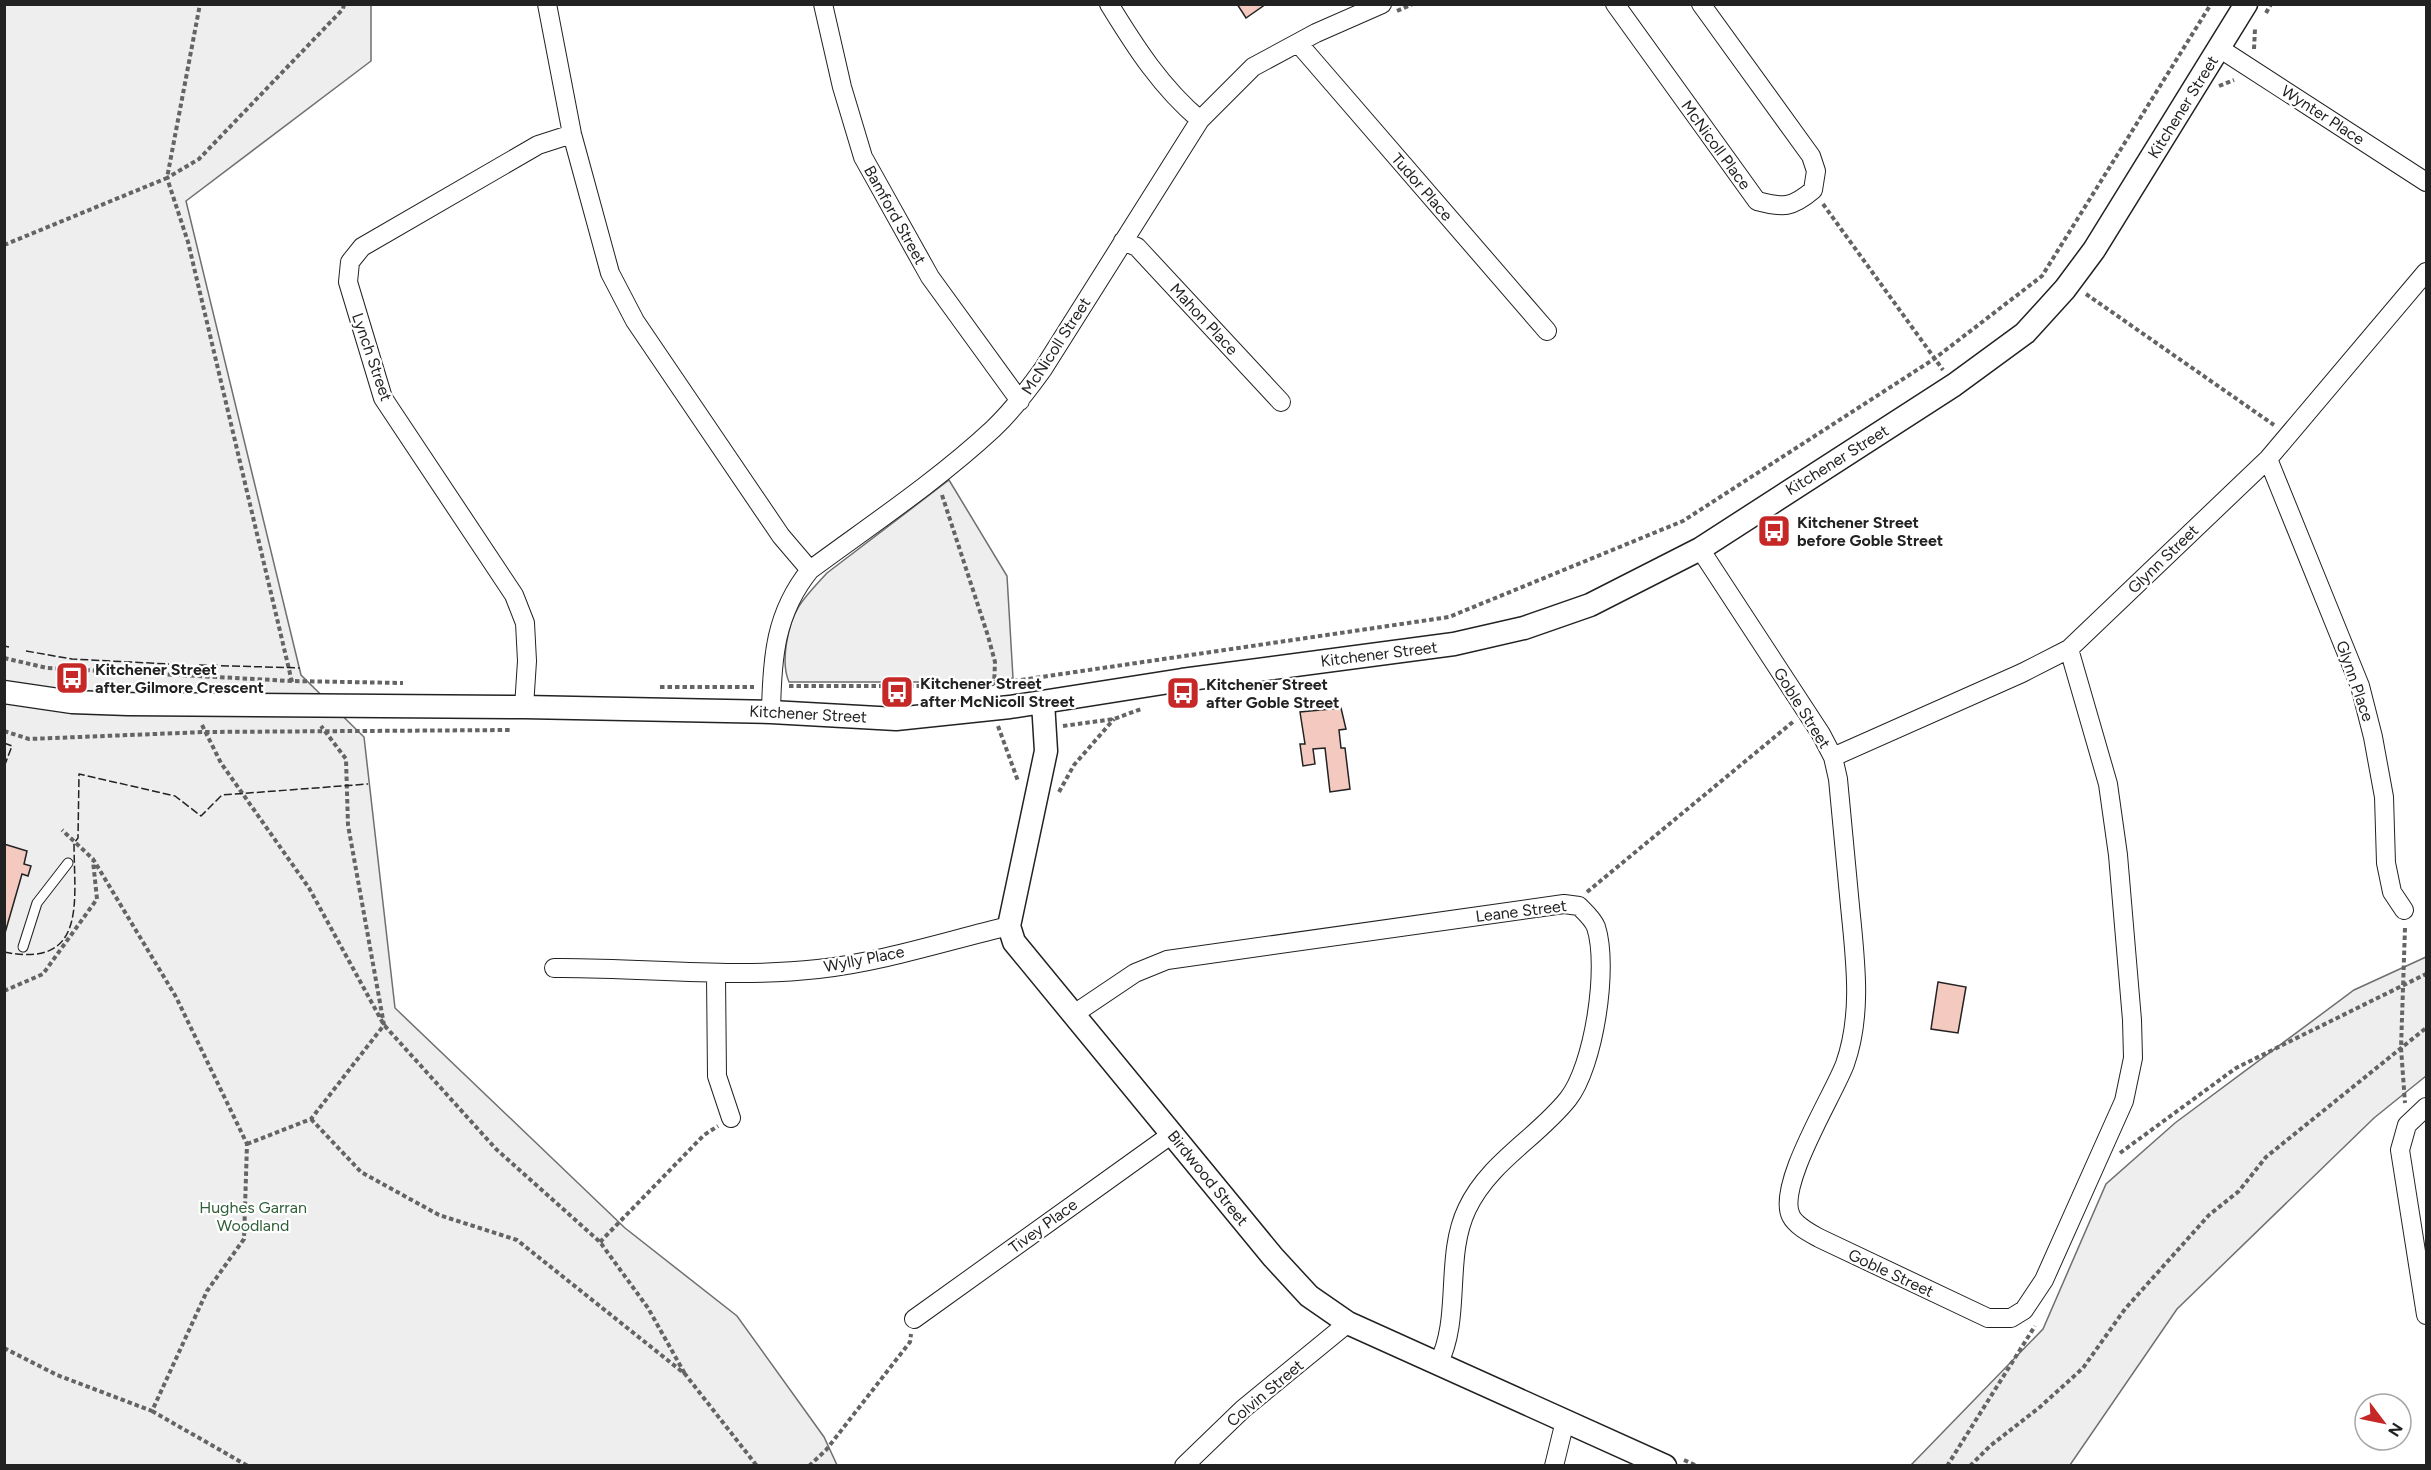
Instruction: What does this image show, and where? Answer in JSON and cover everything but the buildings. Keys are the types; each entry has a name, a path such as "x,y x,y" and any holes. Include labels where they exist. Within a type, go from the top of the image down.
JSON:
{"street":[{"path":"548,4 572,134 610,273 634,321 781,536 810,570"},
{"name":"Bamford Street","path":"823,4 842,87 863,157 930,277 1020,401"},
{"path":"1109,4 1150,70 1173,98 1200,120"},
{"name":"McNicoll Street","path":"771,712 773,661 782,616 796,587 810,570 933,478 993,429 1020,401 1043,369 1200,120 1253,67 1298,43 1382,4"},
{"name":"McNicoll Place","path":"1615,4 1757,201 1780,207 1800,201 1813,190"},
{"path":"1701,4 1811,156 1816,171 1813,190"},
{"name":"Kitchener Street","path":"4,692 72,702 193,706 524,707 771,712 896,719 1043,702 1182,680 1454,644 1524,628 1590,605 1700,549 1954,385 2025,333 2065,289 2094,250 2246,4"},
{"name":"Tudor Place","path":"1298,43 1547,331"},
{"name":"Wynter Place","path":"2219,48 2427,182"},
{"name":"Lynch Street","path":"524,707 527,661 525,623 514,595 383,398 348,282 350,262 362,247 538,145 572,134"},
{"name":"Mahon Place","path":"1124,241 1137,248 1281,402"},
{"name":"Glynn Street","path":"1833,757 2022,673 2069,649 2268,459 2427,272"},
{"name":"Glynn Place","path":"2268,459 2360,686 2373,737 2384,797 2385,863 2392,891 2404,910"},
{"name":"Goble Street","path":"1700,549 1806,711 1833,757 1838,779 1857,977 1855,1027 1845,1064 1796,1168 1789,1192 1791,1215 1803,1229 1819,1238 1988,1318 2011,1318 2031,1304 2044,1280 2124,1101 2133,1058 2118,855 2108,784 2069,649"},
{"path":"1009,926 1046,751 1043,702"},
{"name":"Leane Street","path":"1074,1014 1136,973 1167,960 1571,905 1579,906 1596,927 1599,951 1599,993 1585,1068 1569,1098 1487,1177 1467,1210 1456,1249 1446,1349 1438,1364"},
{"name":"Wylly Place","path":"554,968 598,968 716,975 829,967 870,960 1009,926"},
{"name":"Birdwood Street","path":"1009,926 1014,942 1309,1296 1348,1323 1665,1466"},
{"path":"716,975 717,1076 731,1118"},
{"path":"2427,1107 2407,1125 2400,1150 2427,1315"},
{"name":"Tivey Place","path":"914,1319 1172,1134"},
{"name":"Colvin Street","path":"1184,1466 1244,1409 1348,1323"},
{"path":"1554,1466 1565,1421"}],"lane":[{"path":"23,946 38,903 68,863"}],"path":[{"path":"200,4 167,178 188,242 291,681 325,733 346,759 348,825 384,1025 311,1119 248,1144"},
{"path":"4,244 167,178 199,159 343,9 344,4"},
{"path":"792,686 980,686 1449,617 1683,521 1934,359 2042,276 2211,4"},
{"path":"1813,190 1954,385"},
{"path":"2077,302 2085,294 2281,430"},
{"path":"933,478 939,486 988,636 995,662 994,684"},
{"path":"4,658 47,668 291,681 407,683"},
{"path":"193,706 221,763 309,888 384,1025 496,1149 600,1242 648,1308 685,1374 757,1466"},
{"path":"1046,728 1114,718 1143,708"},
{"path":"1571,905 1806,711"},
{"path":"1054,802 1074,765 1114,718"},
{"path":"988,729 1010,729"},
{"path":"4,731 29,739 205,732 523,730"},
{"path":"62,830 93,859 176,997 248,1144 244,1239 207,1291 152,1411"},
{"path":"4,991 43,974 97,899 93,859"},
{"path":"2404,910 2401,1048 2407,1125"},
{"path":"2112,1160 2236,1068 2427,974"},
{"path":"1970,1466 1990,1446 2040,1407 2083,1368 2125,1310 2209,1215 2239,1191 2266,1157 2427,1028"},
{"path":"600,1242 704,1135 731,1118"},
{"path":"311,1119 361,1172 439,1215 517,1240 685,1374"},
{"path":"809,1466 826,1450 909,1342 914,1319"},
{"path":"1947,1466 2036,1325"},
{"path":"4,1348 57,1375 152,1411 248,1466"}],"green space":[{"name":"Hughes Garran Woodland","path":"5,5 371,5 371,61 186,201 301,675 364,737 395,1008 625,1228 737,1316 824,1437 837,1465 5,1466"},
{"path":"949,480 1007,576 1013,678 983,682 789,682 785,664 786,643 795,614 805,597 827,573"},
{"path":"2426,957 2426,1076 2374,1118 2177,1309 2070,1465 1911,1465 2043,1329 2106,1184 2175,1123 2354,990"}],"fence":[{"path":"4,646 9,647"},
{"path":"26,651 72,659 169,664"},
{"path":"199,665 300,668"},
{"path":"4,743 12,746 4,767"},
{"path":"4,952 31,955 50,950 63,940 70,925 74,907 74,843 78,838 79,774 175,796 201,816 222,795 368,784"}],"place":[{"name":"Kitchener Street before Goble Street","path":"1774,531"},
{"name":"Kitchener Street after Gilmore Crescent","path":"72,678"},
{"name":"Kitchener Street after McNicoll Street","path":"897,692"},
{"name":"Kitchener Street after Goble Street","path":"1183,693"}]}
